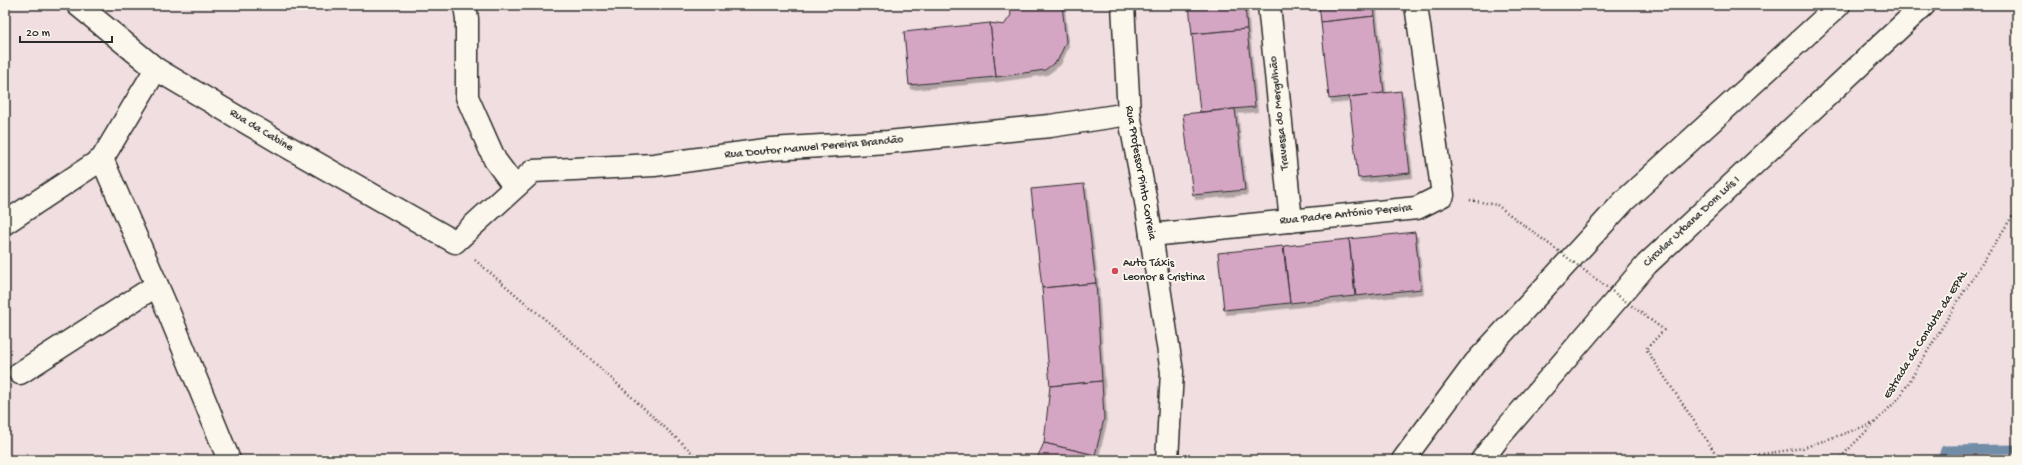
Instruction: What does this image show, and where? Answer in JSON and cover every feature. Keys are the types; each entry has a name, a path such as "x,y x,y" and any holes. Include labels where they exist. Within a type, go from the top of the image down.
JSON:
{"main road":[{"name":"Rua da Cabine","path":"78,5 156,69 281,143 455,242"},
{"path":"465,5 467,19 467,97 495,160 516,187"},
{"name":"Rua Professor Pinto Correia","path":"1123,5 1129,114 1151,235 1172,372 1167,460"},
{"name":"Travessa do Mergulhão","path":"1269,5 1291,221"},
{"name":"Rua Padre António Pereira","path":"1151,235 1417,208 1443,195 1416,5"},
{"path":"1403,460 1475,363 1625,200 1839,5"},
{"name":"Circular Urbana Dom Luís I","path":"1482,460 1500,436 1647,264 1924,5"},
{"path":"5,223 102,159 156,69"},
{"name":"Rua Doutor Manuel Pereira Brandão","path":"455,242 533,171 654,165 771,149 888,142 1050,126 1129,114"},
{"path":"102,159 157,286 223,458"},
{"path":"20,373 157,286"}],"path":[{"path":"1497,205 1664,330 1646,349 1720,460"},
{"name":"Estrada da Conduta da EPAL","path":"1838,460 1900,397 1958,301 2017,209"},
{"path":"455,242 574,344 700,460"},
{"path":"1744,460 1756,455 1803,448 1876,423"}],"building":[{"path":"1009,5 1062,5 1066,42 1058,60 1045,70 996,77 990,23 1004,25 1011,15"},
{"path":"1189,5 1245,5 1247,29 1192,34"},
{"path":"1319,5 1374,5 1375,16 1321,22"},
{"path":"1375,16 1384,93 1329,99 1321,22"},
{"path":"990,23 996,77 909,85 904,32"},
{"path":"1247,29 1255,107 1200,112 1192,34"},
{"path":"1401,91 1410,173 1358,178 1349,97"},
{"path":"1235,109 1245,190 1193,195 1183,114"},
{"path":"1084,184 1096,283 1042,288 1031,189"},
{"path":"1415,232 1421,289 1356,296 1349,239"},
{"path":"1349,239 1355,296 1290,303 1284,246"},
{"path":"1283,246 1290,303 1224,310 1218,253"},
{"path":"1096,283 1102,381 1050,386 1042,288"},
{"path":"1102,381 1104,419 1095,455 1044,443 1050,386"},
{"path":"1044,443 1095,455 1093,460 1036,460"}],"waterway":[{"path":"1942,460 1945,450 2017,449"}],"place":[{"name":"Auto Táxis Leonor & Cristina","path":"1115,271"}]}
